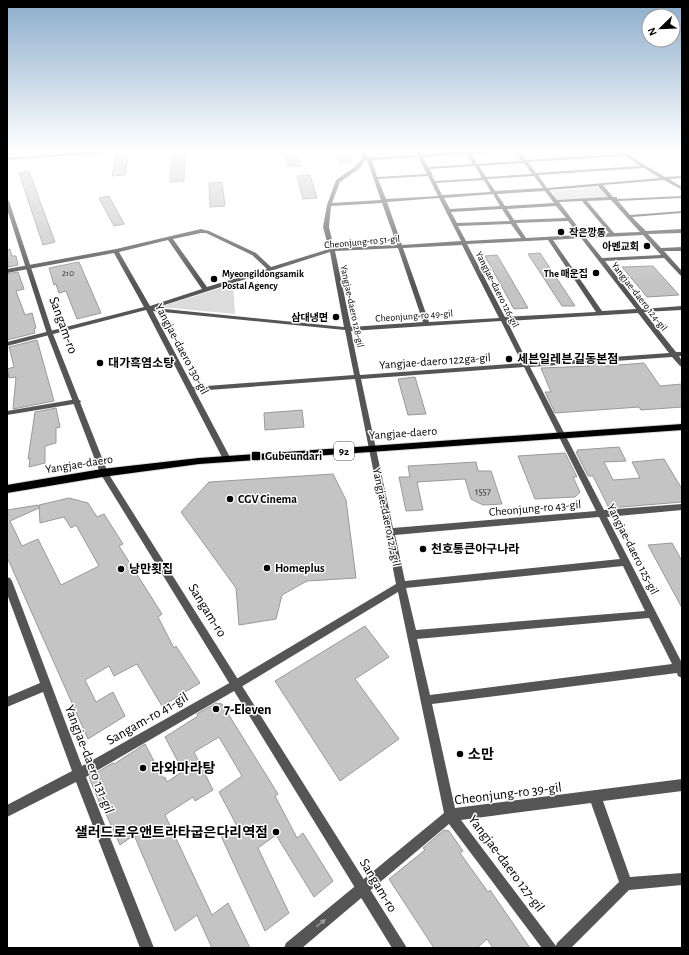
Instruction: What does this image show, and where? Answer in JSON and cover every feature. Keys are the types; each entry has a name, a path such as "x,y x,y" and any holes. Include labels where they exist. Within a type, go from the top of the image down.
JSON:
{"main road":[{"name":"Yangjae-daero","path":"7,489 104,473 227,459 682,427"}],"street":[{"name":"Yangjae-daero 128-gil","path":"333,195 329,205 326,227 349,329 372,449"},
{"path":"381,195 427,324"},
{"path":"329,205 474,195"},
{"path":"495,195 524,239"},
{"name":"Yangjae-daero 124-gil","path":"551,195 682,365"},
{"path":"610,195 681,271"},
{"name":"Yangjae-daero 126-gil","path":"442,197 526,365 563,435"},
{"path":"448,211 503,208 584,200 682,197"},
{"path":"584,200 612,234"},
{"name":"Sangam-ro","path":"7,201 50,334 104,473 237,684 400,948"},
{"path":"630,216 682,212"},
{"path":"456,225 569,219"},
{"path":"7,271 116,251 201,231 207,232 254,254 270,269"},
{"name":"Cheonjung-ro 51-gil","path":"7,344 148,308 332,250 682,231"},
{"path":"549,238 600,313"},
{"path":"170,239 206,290"},
{"path":"661,250 682,249"},
{"name":"Yangjae-daero 130-gil","path":"116,251 148,308 227,459"},
{"path":"600,260 666,256"},
{"name":"Cheonjung-ro 49-gil","path":"148,308 349,329 682,308"},
{"name":"Yangjae-daero 122ga-gil","path":"190,388 358,378 682,354"},
{"path":"7,413 77,401"},
{"name":"Yangjae-daero 125-gil","path":"563,435 681,671"},
{"name":"Yangjae-daero 127-gil","path":"372,449 450,815 550,948"},
{"name":"Cheonjung-ro 43-gil","path":"390,532 682,507"},
{"path":"402,585 627,562"},
{"name":"Yangjae-daero 131-gil","path":"8,584 146,948"},
{"name":"Sangam-ro 41-gil","path":"7,811 79,774 237,684 402,585"},
{"path":"412,635 653,614"},
{"path":"426,700 681,671"},
{"path":"7,702 46,686"},
{"name":"Cheonjung-ro 39-gil","path":"291,948 450,815 682,785"},
{"path":"595,796 626,884"},
{"path":"562,948 626,884 682,879"}],"shaded area":[{"path":"554,195 607,195 610,198 557,200"},
{"path":"233,284 235,314 160,307"}],"building":[{"path":"26,195 38,195 55,242 43,245"},
{"path":"209,195 224,195 225,206 210,207"},
{"path":"302,195 316,195 317,198 303,199"},
{"path":"109,196 124,224 114,226 99,198"},
{"path":"10,249 12,256 16,256 18,265 8,267 7,250"},
{"path":"540,253 575,306 562,306 528,254"},
{"path":"497,255 528,308 514,309 485,256"},
{"path":"79,262 101,313 77,319 66,291 59,293 56,284 54,285 49,268"},
{"path":"653,266 679,295 647,297 622,267"},
{"path":"18,272 24,289 16,291 25,315 32,313 36,328 34,329 35,333 7,340 7,274"},
{"path":"37,340 54,401 13,409 16,377 9,378 7,369 14,367 9,347"},
{"path":"604,363 606,366 644,363 660,386 682,384 682,407 641,410 639,407 555,413 545,392 551,392 541,368 590,366 589,364"},
{"path":"415,377 426,414 408,415 398,379"},
{"path":"56,408 60,427 56,428 56,443 45,446 45,463 29,467 30,458 28,459 35,412"},
{"path":"302,410 304,427 265,430 264,413"},
{"path":"619,447 626,461 604,462 613,480 640,478 632,462 664,459 682,489 682,502 609,508 593,476 588,476 576,452 578,452 577,450"},
{"path":"565,453 577,477 573,477 580,492 575,497 535,499 518,456"},
{"path":"476,462 478,471 491,471 502,504 483,505 471,499 465,479 417,482 423,510 406,511 399,477 410,477 408,466"},
{"path":"333,474 346,500 356,578 307,581 282,595 276,619 239,625 236,588 181,512 209,482"},
{"path":"69,498 88,503 97,517 104,514 123,544 119,546 162,614 158,617 174,648 176,646 200,683 162,706 137,664 114,676 109,666 85,680 96,702 113,692 125,716 88,739 7,557 7,510 38,505 39,508 10,521 22,546 38,539 61,585 99,566 76,525 71,528 64,517 40,523 39,505"},
{"path":"672,543 682,561 682,608 648,545"},
{"path":"365,626 389,657 355,679 399,739 340,781 275,681"},
{"path":"216,703 222,704 278,794 275,796 297,838 303,833 333,881 314,897 276,835 258,848 289,913 265,931 221,836 237,826 219,792 242,776 219,737 194,752 213,790 195,801 193,797 165,815 212,915 228,903 250,948 212,948 197,915 175,931 134,835 120,845 89,777 113,763 114,764 145,744 163,778 165,777 167,782 183,771 165,737 198,716 197,714"},
{"path":"444,830 449,831 463,851 460,853 488,892 490,890 530,948 493,948 487,939 477,948 434,948 389,879 425,850 423,848"}],"place":[{"name":"작은깡통","path":"561,232"},
{"name":"아멘교회","path":"647,246"},
{"name":"The 매운집","path":"596,273"},
{"name":"Myeongildongsamik Postal Agency","path":"214,279"},
{"name":"삼대냉면","path":"336,317"},
{"name":"세븐일레븐 길동본점","path":"509,359"},
{"name":"대가흑염소탕","path":"100,363"},
{"name":"Gubeundari","path":"256,456"},
{"name":"CGV Cinema","path":"230,499"},
{"name":"천호통큰아구나라","path":"423,549"},
{"name":"Homeplus","path":"267,568"},
{"name":"낭만횟집","path":"121,569"},
{"name":"7-Eleven","path":"216,709"},
{"name":"소만","path":"460,754"},
{"name":"라와마라탕","path":"143,768"},
{"name":"샐러드로우앤트라타굽은다리역점","path":"276,832"}]}
